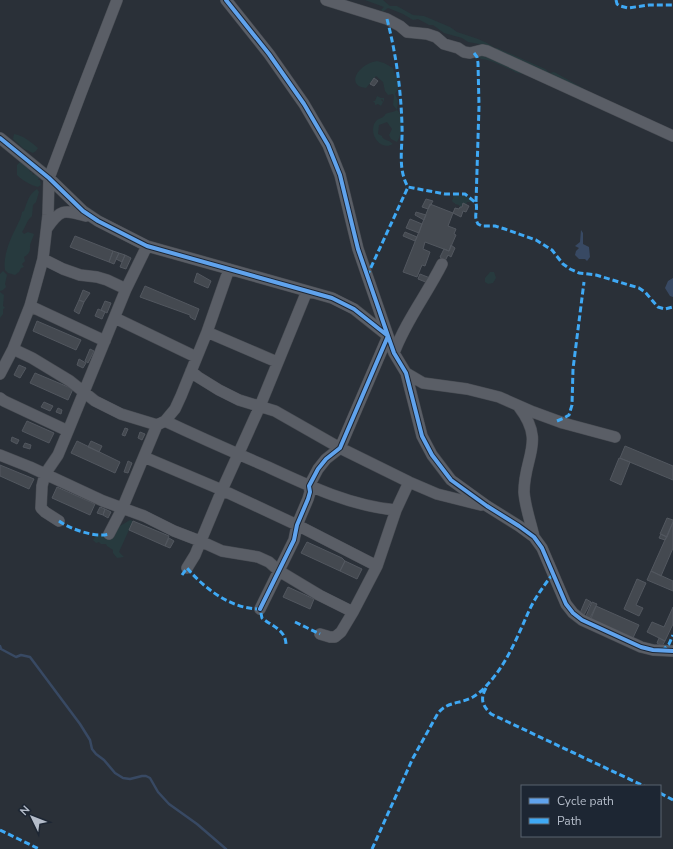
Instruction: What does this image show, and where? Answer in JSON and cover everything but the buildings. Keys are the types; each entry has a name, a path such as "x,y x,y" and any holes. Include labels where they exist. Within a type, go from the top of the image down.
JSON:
{"street":[{"path":"0,374 13,349 30,306 43,259 49,178 118,0"},
{"path":"226,0 269,54 291,85 328,145 340,175 358,250 394,353 406,373 422,436 432,455 451,480 534,537 542,548 566,604 573,613 582,620 641,647 653,650 673,651"},
{"path":"326,0 387,19 400,26 407,32 426,34 436,37 444,44 458,48 464,52 470,53 482,50 487,51 673,136"},
{"path":"0,138 49,178 92,218"},
{"path":"46,229 60,213 72,212 92,218 147,246 332,298 354,309 388,336"},
{"path":"59,521 45,512 42,508 42,486 45,474 58,455 126,289 147,246"},
{"path":"43,259 62,270 108,280 126,289"},
{"path":"394,353 399,340 432,285 442,264"},
{"path":"109,534 161,423 175,409 207,332 229,269"},
{"path":"188,568 260,406 307,291"},
{"path":"30,306 105,341"},
{"path":"115,318 196,357"},
{"path":"207,332 277,362"},
{"path":"260,608 294,540 297,525 310,492 308,486 326,459 340,448 388,336"},
{"path":"13,349 53,370 95,401 121,414 161,423 238,454 308,486 343,499 376,508 396,510"},
{"path":"190,371 219,390 239,400 275,411 340,448 409,482 437,494 487,506"},
{"path":"406,373 423,383 467,389 499,397 563,423 615,437"},
{"path":"0,398 4,402 68,431"},
{"path":"518,405 532,428 532,452 525,478 524,493 534,537"},
{"path":"0,455 222,551 258,557 270,562 279,571 319,595 353,612"},
{"path":"144,458 222,490 297,525 377,566"},
{"path":"320,634 330,638 335,637 341,632 353,612 377,566 396,510 409,482"}],"green space":[{"path":"365,0 383,0 390,6 397,6 413,15 424,16 450,27 457,32 478,39 495,48 545,69 550,73 554,72 588,91 479,44 468,42 462,38 444,33 433,25 429,25 418,19 413,20 388,8 382,11 381,10 384,7"},
{"path":"480,54 584,99 580,101 579,99 530,76 481,59 479,57"},
{"path":"377,61 393,68 397,77 398,89 395,94 398,101 397,110 393,105 393,94 388,95 385,91 383,82 376,76 366,88 356,83 356,75 360,70 364,66"},
{"path":"377,96 384,98 384,102 382,99 381,100 383,102 381,106 378,104 375,105 373,101 375,101"},
{"path":"397,110 401,116 401,130 399,139 397,142 391,139 389,135 392,129 387,122 379,125 378,134 393,144 388,146 383,145 379,143 374,135 374,125 377,120 386,114"},
{"path":"14,134 21,136 38,148 36,151 33,153 24,149 13,139"},
{"path":"20,162 29,168 33,175 36,173 41,185 38,187 33,185 24,181 17,175 17,165"},
{"path":"37,189 39,192 36,202 33,205 32,216 28,220 22,232 24,234 28,232 34,234 29,252 24,257 25,261 22,264 24,267 21,268 15,275 8,273 5,270 5,265 9,244 29,198"},
{"path":"454,195 465,195 470,198 471,202 467,202 466,205 463,203 462,208 452,201"},
{"path":"3,271 7,275 5,284 6,287 0,291 0,274"},
{"path":"490,272 494,272 496,278 493,283 488,284 485,282 485,278"},
{"path":"0,292 4,295 3,306 5,308 3,309 3,314 0,318"},
{"path":"130,520 133,521 119,552 124,557 117,558 113,553 113,550 106,544 101,544 99,542 96,543 93,540 97,535 105,535"}],"water":[{"path":"581,230 583,233 583,244 589,247 590,257 587,261 585,259 579,259 575,255 579,248 575,246 580,242"},
{"path":"673,278 673,297 670,296 665,288 668,281"}],"waterway":[{"path":"0,646 1,649 16,657 21,655 30,657 80,724 90,740 92,749 115,773 123,778 130,779 142,776 150,778 158,792 169,804 197,824 226,849"}],"marked path":[{"path":"616,0 617,4 628,8 649,5 673,5"},
{"path":"387,19 393,45 399,85 402,126 401,157 403,172 408,187 445,194 465,194 476,203 476,218 478,224 482,226 495,226 536,240 552,250 563,264 570,269 579,273 596,275 639,288 645,292 658,307 665,309 673,307"},
{"path":"474,53 477,57 478,63 479,106 476,203"},
{"path":"367,276 408,187"},
{"path":"557,421 569,415 572,405 573,369 584,282"},
{"path":"59,521 69,527 90,534 109,534"},
{"path":"182,575 187,568 210,590 229,602 239,606 260,609 262,618 282,633 286,641 286,647"},
{"path":"372,849 413,758 438,713 446,706 475,696 494,677 510,651 533,603 552,575"},
{"path":"295,622 320,634"},
{"path":"662,651 669,644 673,635"},
{"path":"486,688 483,695 483,702 491,714 642,785"},
{"path":"661,794 673,800"},
{"path":"0,830 39,849"}],"cycle path":[{"path":"226,0 269,54 304,104 328,145 340,175 358,249 388,336 340,448 326,459 318,469 309,486 310,492 297,525 294,540 260,609"},
{"path":"0,138 49,178 83,211 98,221 147,246 332,298 354,309 388,336 394,353 406,373 422,436 432,455 451,480 534,537 542,548 566,604 573,613 582,620 641,647 653,650 673,651"}]}
